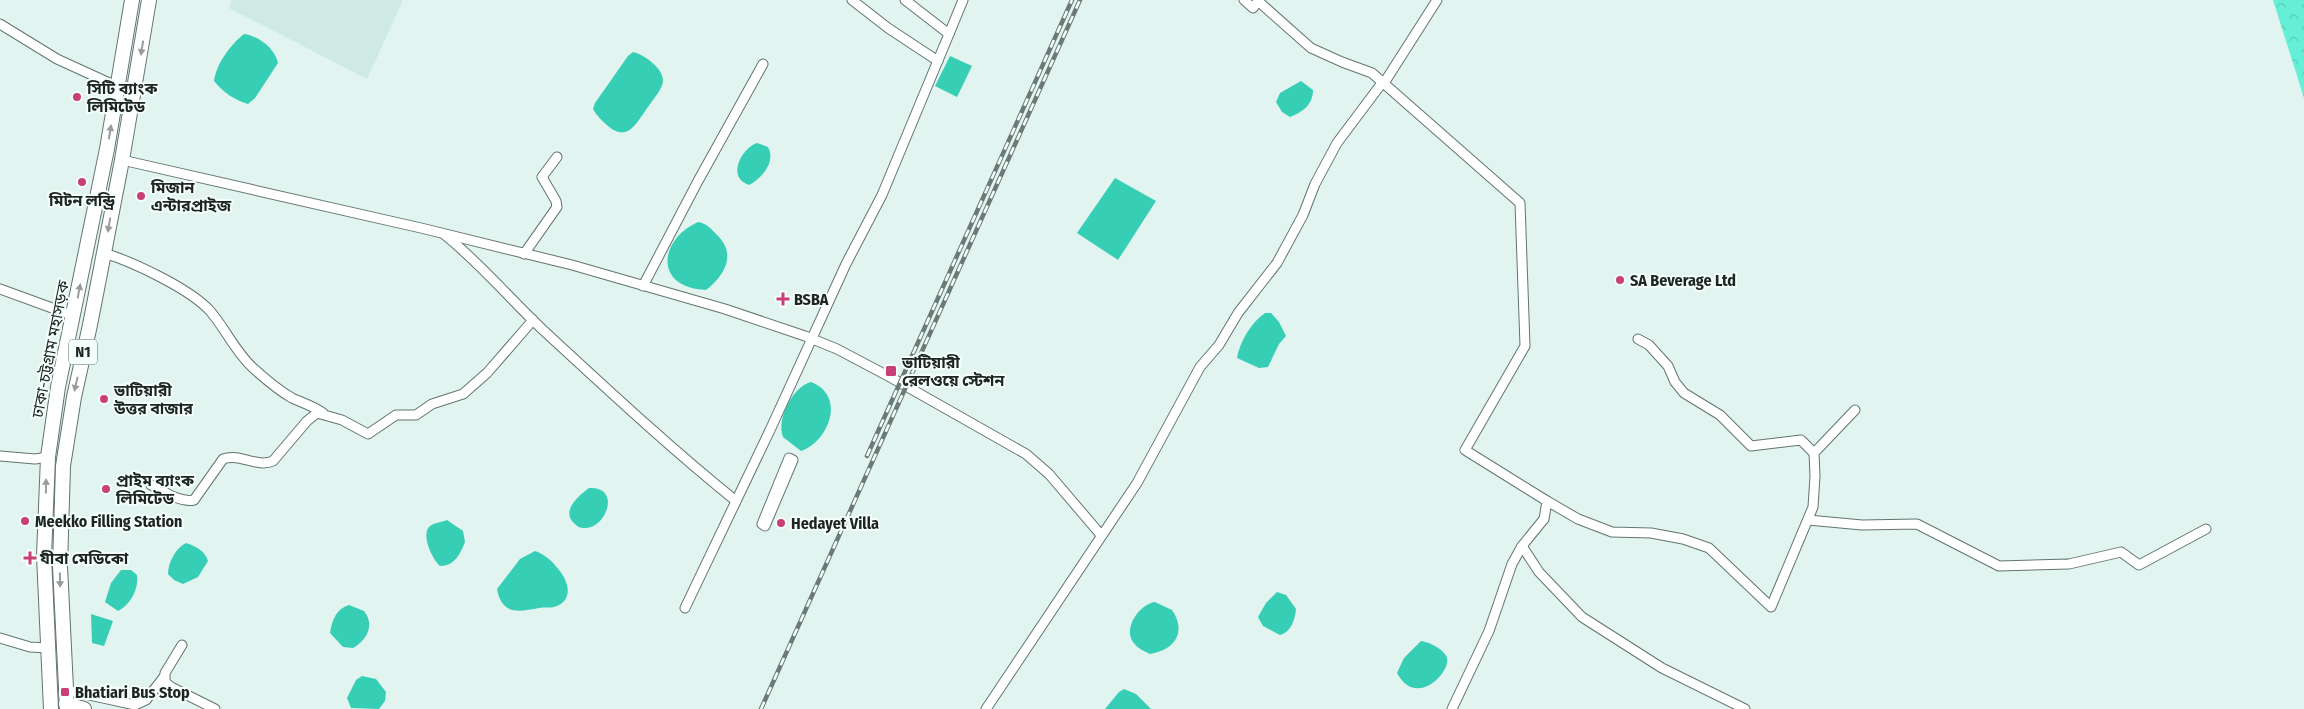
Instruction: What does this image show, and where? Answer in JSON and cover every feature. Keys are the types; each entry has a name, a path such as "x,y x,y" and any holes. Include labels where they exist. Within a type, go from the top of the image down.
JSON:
{"main road":[{"name":"ঢাকা-চট্টগ্রাম মহাসড়ক","path":"51,709 44,556 48,457 58,387 107,149 116,86 123,60 132,0"},
{"name":"N1","path":"66,701 60,566 63,466 74,397 122,160 149,0"},
{"path":"66,701 84,709"}],"street":[{"path":"852,0 888,28 938,61"},
{"path":"905,0 949,34"},
{"path":"685,608 813,339 846,264 882,195 963,0"},
{"path":"1244,0 1253,8 1258,1 1311,48 1372,74 1520,203 1525,346 1465,450 1578,519 1612,532 1651,533 1683,539 1709,548 1771,606 1813,507 1814,452 1801,440 1751,446 1720,415 1684,393 1675,382 1668,366 1649,345 1638,339"},
{"path":"986,709 1155,453 1200,367 1218,345 1238,313 1277,263 1303,215 1315,184 1337,143 1382,82 1386,80 1437,0"},
{"path":"0,24 58,59 116,86"},
{"path":"643,286 698,181 764,64"},
{"path":"524,254 557,207 556,201 542,177 557,157"},
{"path":"122,160 443,233 572,265 733,312 813,339 837,349 907,386 1026,454 1049,474 1101,535"},
{"path":"443,233 488,273 533,320 628,407 736,501"},
{"path":"104,253 195,297 213,314 237,350 252,368 291,397 314,407 325,415"},
{"path":"0,290 74,316"},
{"path":"151,485 179,499 194,500 223,459 237,457 266,464 273,462 311,416 317,413 342,420 368,434 390,417 403,414 416,416 432,404 463,394 488,373 533,320"},
{"path":"1814,452 1855,410"},
{"path":"0,456 35,459 48,457"},
{"path":"789,458 793,460 790,468 765,526 762,524 789,458"},
{"path":"1452,709 1489,630 1512,564 1522,546 1544,519 1547,501"},
{"path":"1808,520 1862,525 1917,524 1999,566 2069,564 2120,552 2139,565 2206,529"},
{"path":"1522,546 1539,572 1582,617 1662,668 1745,709"},
{"path":"0,638 30,647 49,648"},
{"path":"66,701 135,706 146,700 164,677 182,645"},
{"path":"164,677 165,682 171,687 215,709"}],"shaded area":[{"path":"232,0 403,0 367,79 229,8"},
{"path":"244,34 255,37 266,44 274,53 278,63 255,98 248,104 229,95 214,81 225,55"},
{"path":"633,52 656,66 662,75 663,83 636,124 627,131 615,131 593,109 595,103 628,56"},
{"path":"950,56 972,66 957,97 935,86"},
{"path":"1301,81 1313,90 1313,95 1303,110 1290,117 1282,112 1276,102 1280,93"},
{"path":"757,143 768,147 770,153 769,164 763,174 749,185 738,176 737,169 746,150"},
{"path":"1115,178 1156,201 1118,260 1077,233"},
{"path":"698,222 711,228 723,242 727,257 726,264 719,278 706,290 689,287 677,281 670,272 668,262 669,251 675,240 685,230"},
{"path":"1265,313 1271,313 1279,322 1286,336 1279,344 1268,367 1259,368 1237,358 1247,333"},
{"path":"811,382 822,389 828,397 831,408 830,418 826,429 819,438 811,446 801,451 783,437 781,430 782,422 787,405 792,397 804,385"},
{"path":"589,488 599,489 605,494 608,500 607,508 599,522 593,526 582,528 577,526 569,514 572,505"},
{"path":"447,520 463,531 465,542 459,555 453,562 440,566 434,559 426,536 429,527"},
{"path":"186,543 200,549 208,561 198,577 183,584 174,580 168,574 173,556"},
{"path":"535,551 548,559 562,575 567,585 567,596 565,600 554,607 512,610 503,604 497,589 520,559"},
{"path":"121,570 131,570 137,575 137,586 130,601 118,611 105,602 111,583"},
{"path":"1277,592 1286,595 1296,609 1292,625 1280,635 1263,626 1258,617 1266,603"},
{"path":"1155,602 1172,610 1176,618 1178,633 1176,639 1166,649 1150,654 1133,642 1130,630 1139,612 1144,607"},
{"path":"349,605 364,611 369,622 366,636 353,648 343,647 330,633 335,616 341,609"},
{"path":"91,614 113,621 104,646 92,643"},
{"path":"1421,641 1432,644 1440,649 1447,658 1447,664 1444,671 1431,684 1422,688 1413,688 1405,683 1397,673 1404,658"},
{"path":"362,676 376,679 386,692 385,701 379,709 351,708 347,698 356,680"},
{"path":"1124,689 1136,694 1151,709 1105,709 1119,692"}],"green space":[{"path":"2273,0 2304,0 2304,98"}],"railway":[{"path":"867,456 1072,0"},
{"path":"761,709 1080,0"}],"place":[{"name":"সিটি ব্যাংক লিমিটেড","path":"77,97"},
{"name":"মিটন লন্ড্রি","path":"82,182"},
{"name":"মিজান এন্টারপ্রাইজ","path":"141,196"},
{"name":"SA Beverage Ltd","path":"1620,280"},
{"name":"BSBA","path":"783,299"},
{"name":"ভাটিয়ারী রেলওয়ে স্টেশন","path":"891,371"},
{"name":"ভাটিয়ারী উত্তর বাজার","path":"104,399"},
{"name":"প্রাইম ব্যাংক লিমিটেড","path":"106,489"},
{"name":"Meekko Filling Station","path":"25,521"},
{"name":"Hedayet Villa","path":"781,523"},
{"name":"যীবা মেডিকো","path":"30,558"},
{"name":"Bhatiari Bus Stop","path":"65,692"}]}
